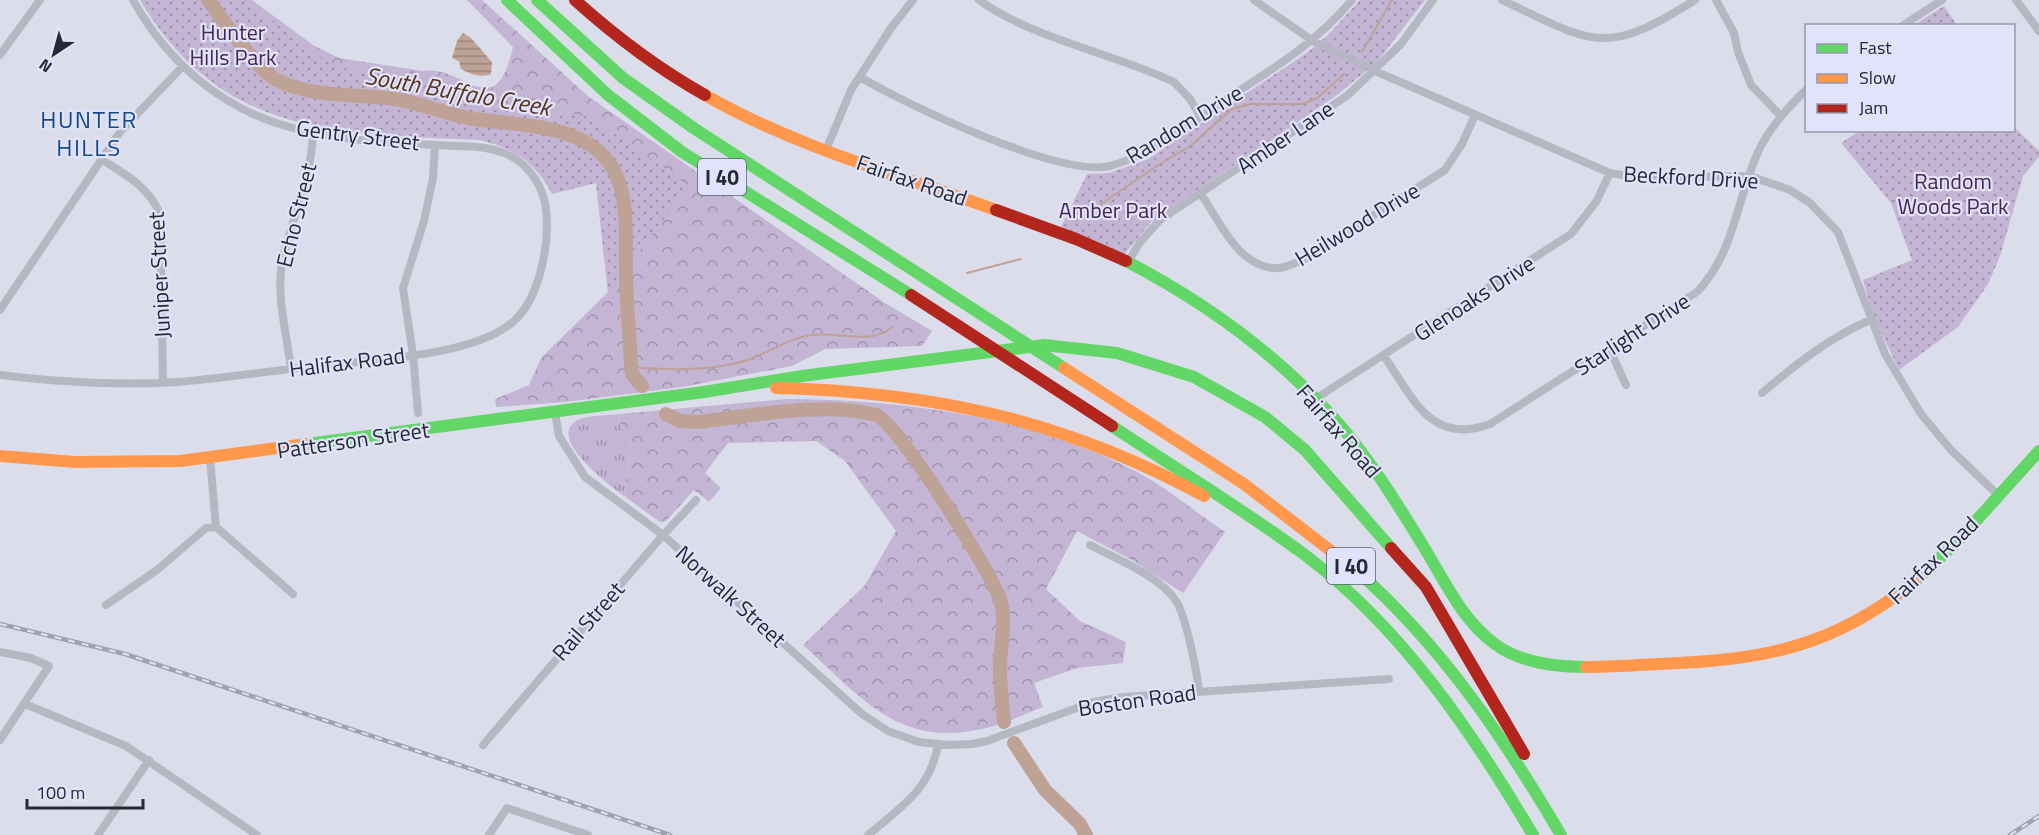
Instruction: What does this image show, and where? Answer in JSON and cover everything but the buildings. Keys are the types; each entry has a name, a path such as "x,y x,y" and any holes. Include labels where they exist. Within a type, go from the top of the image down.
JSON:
{"main road":[{"name":"I 40","path":"507,0 571,63 643,124 699,163 1037,376 1305,555 1353,594 1420,666 1454,708 1493,766 1533,835"},
{"name":"I 40","path":"537,0 623,78 658,104 1069,371 1275,507 1327,545 1379,590 1430,643 1490,718 1561,835"},
{"name":"Fairfax Road","path":"575,0 634,52 687,87 750,120 826,150 1040,225 1128,262 1219,317 1270,358 1315,399 1382,480 1477,629 1509,652 1547,666 1567,668 1743,658 1788,650 1827,637 1862,621 1901,595 1943,556 2039,451"},
{"path":"704,392 802,376 1044,345 1117,353 1194,377 1265,417 1305,450 1426,586 1570,835"},
{"path":"704,392 773,388 891,393 976,407 1022,418 1082,439 1198,493 1305,555"},
{"name":"Patterson Street","path":"0,456 133,463 210,458 704,392"}],"street":[{"path":"0,55 40,0"},
{"name":"Gentry Street","path":"133,0 157,39 183,66 238,106 287,126 313,132 435,145 482,147 504,153 522,163"},
{"path":"826,150 851,90 891,28 913,0"},
{"path":"979,0 995,12 1024,25 1174,82 1190,99 1200,116"},
{"name":"Beckford Drive","path":"1254,0 1313,41 1376,71 1610,173 1640,178 1750,177 1791,190 1827,219 1846,249 1870,320 1885,354 1923,417 1956,456 1998,495"},
{"name":"Random Drive","path":"860,77 920,110 1060,163 1083,167 1107,167 1134,159 1313,41 1352,0"},
{"name":"Amber Lane","path":"1128,262 1140,242 1160,220 1348,95 1376,71 1401,44 1433,0"},
{"path":"1502,0 1585,38 1608,40 1654,26 1695,0"},
{"path":"1716,0 1734,33 1738,52 1751,85 1781,116"},
{"path":"1905,24 1942,0"},
{"path":"2016,0 2039,31"},
{"path":"0,310 120,132 183,66"},
{"name":"Starlight Drive","path":"1384,356 1427,417 1452,431 1470,432 1490,424 1697,292 1711,277 1729,242 1758,152 1781,116 1805,91"},
{"name":"Heilwood Drive","path":"1202,194 1241,253 1257,264 1281,268 1303,260 1445,170 1462,144 1475,115"},
{"name":"Echo Street","path":"291,369 280,286 282,265 309,170 313,132"},
{"path":"418,413 413,355 403,288 424,221 433,178 435,145"},
{"name":"Juniper Street","path":"101,159 144,187 160,214 163,382"},
{"name":"Halifax Road","path":"0,375 68,381 163,382 413,355 476,343 514,321 524,309 541,274 547,217 544,197 522,163"},
{"name":"Glenoaks Drive","path":"1315,399 1571,234 1596,202 1610,173"},
{"path":"1762,393 1826,343 1870,320"},
{"path":"1610,348 1626,385"},
{"name":"Norwalk Street","path":"555,413 559,436 585,477 663,535 862,714 905,738 938,745"},
{"path":"210,458 216,526 293,594"},
{"name":"Rail Street","path":"483,745 663,535 696,500"},
{"path":"106,605 158,570 206,528 216,526"},
{"path":"1090,545 1150,578 1176,601 1197,671 1199,691"},
{"path":"0,652 32,658 49,666 0,740"},
{"name":"Boston Road","path":"938,745 987,741 1093,702 1199,691 1389,679"},
{"path":"25,704 126,746 257,835"},
{"path":"868,835 926,782 938,745"},
{"path":"98,835 149,760"},
{"path":"489,835 507,808 588,835"}],"green space":[{"name":"Hunter Hills Park","path":"140,0 245,0 331,65 467,99 591,117 689,186 608,292 596,183 552,194 531,165 513,152 491,143 479,140 331,129 287,119 246,103 207,79 172,45"},
{"path":"143,0 252,0 313,45 339,58 423,71 438,71 487,88 497,84 506,71 513,47 467,0 482,0 589,97 885,303 932,331 922,346 825,349 792,366 682,387 566,402 496,407 495,399 529,385 541,358 608,292 596,183"},
{"name":"Amber Park","path":"1360,0 1425,0 1376,63 1333,98 1151,222 1123,256 1061,227 1087,174 1109,173 1148,159 1305,54 1328,35"},
{"path":"1944,6 1956,24 1916,24"},
{"name":"Random Woods Park","path":"2015,128 2039,151 2039,157 2023,176 2000,256 1988,284 1958,327 1899,370 1873,315 1863,280 1912,260 1891,203 1841,143 1858,132 2015,132"},
{"path":"786,399 918,407 1006,423 1048,435 1143,475 1225,532 1183,593 1130,559 1077,531 1046,589 1080,621 1126,642 1123,663 1077,668 1034,683 1043,707 993,726 956,733 929,732 906,725 884,714 844,683 803,645 865,585 896,531 845,461 816,441 728,443 705,473 721,488 709,502 694,490 666,521 660,522 624,496 631,442 621,427 618,414"},
{"path":"618,414 621,427 631,442 624,496 583,460 569,437 570,427 580,419"}],"shaded area":[{"path":"463,33 471,38 492,62 491,74 479,75 468,72 461,69 459,61 452,58 457,41"}],"waterway":[{"name":"South Buffalo Creek","path":"208,0 259,66 275,79 289,85 319,93 394,99 473,119 555,130 592,146 606,159 621,188 626,224 626,284 631,367 632,374 642,386"},
{"path":"1362,52 1392,0"},
{"path":"1076,221 1189,147 1232,109 1251,104 1303,104 1317,98 1344,74"},
{"path":"967,273 1021,259"},
{"path":"631,367 673,369 717,367 753,358 803,337 822,334 875,336 892,327"},
{"name":"South Buffalo Creek","path":"666,414 680,421 699,422 764,413 835,409 876,415 887,423 903,442 942,500 980,560 1000,599 1003,615 1000,667 1004,722"},
{"name":"South Buffalo Creek","path":"1014,743 1045,790 1080,824 1086,835"}],"railway":[{"path":"0,624 125,654 670,835"},
{"path":"2010,835 2039,816"}],"traffic: fast":[{"path":"507,0 608,95 682,152 911,295"},
{"path":"537,0 623,78 695,129 1064,368"},
{"path":"1126,261 1209,310 1261,349 1310,393 1345,431 1370,464 1404,514 1464,613 1484,635 1515,656 1526,660 1550,665 1586,667"},
{"path":"704,392 802,376 1044,345 1117,353 1194,377 1265,417 1305,450 1391,548"},
{"path":"307,444 704,392"},
{"path":"1112,426 1282,538 1340,584 1373,615 1404,649 1460,720 1533,835"},
{"path":"1915,581 1956,543 2039,451"},
{"path":"1357,571 1417,630 1470,695 1517,763 1561,835"}],"traffic: slow":[{"path":"705,95 811,145 996,210"},
{"path":"1064,368 1244,484 1357,571"},
{"path":"776,388 890,396 997,415 1049,429 1101,448 1204,496"},
{"path":"0,456 75,462 180,461 307,444"},
{"path":"1586,667 1731,659 1795,646 1825,636 1855,622 1885,604 1915,581"}],"traffic: jam":[{"path":"575,0 637,51 705,95"},
{"path":"996,210 1076,239 1126,261"},
{"path":"911,295 1112,426"},
{"path":"1391,548 1426,587 1524,754"}],"district":[{"name":"HUNTER HILLS","path":"89,133"}]}
